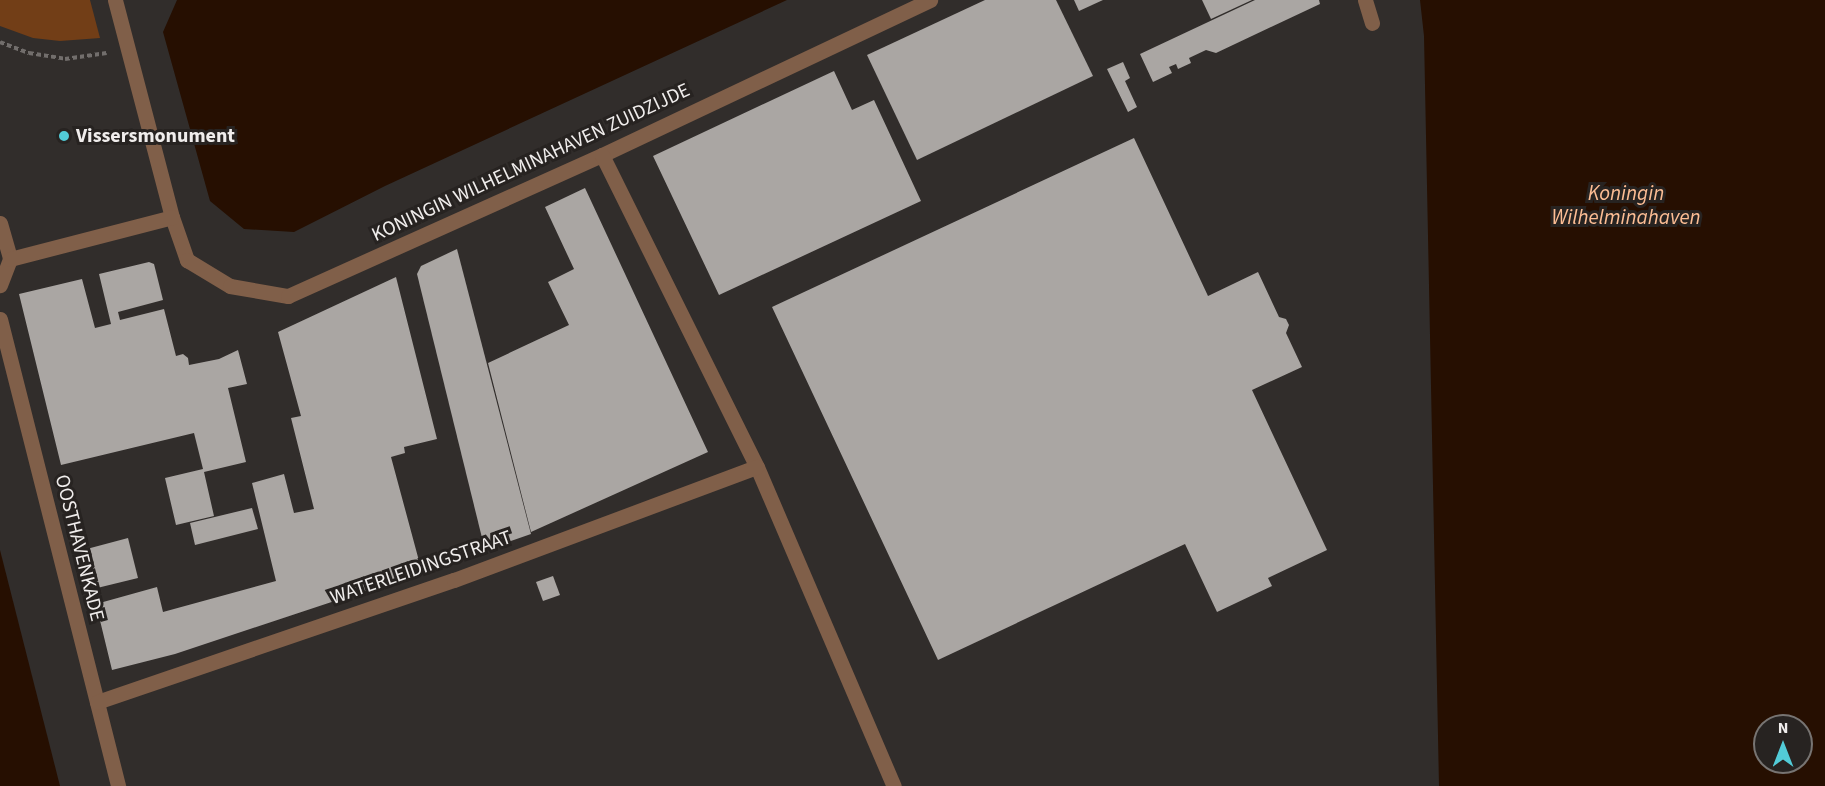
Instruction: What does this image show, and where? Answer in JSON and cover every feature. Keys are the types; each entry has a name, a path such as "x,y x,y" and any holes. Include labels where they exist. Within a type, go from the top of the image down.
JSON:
{"street":[{"name":"KONINGIN WILHELMINAHAVEN ZUIDZIJDE","path":"115,0 172,217 187,260 230,286 288,296 602,155 930,0"},
{"path":"1365,0 1372,23"},
{"path":"602,155 757,467 894,786"},
{"path":"10,259 172,217"},
{"path":"0,223 10,259 0,285"},
{"name":"OOSTHAVENKADE","path":"0,319 118,786"},
{"name":"WATERLEIDINGSTRAAT","path":"97,702 454,580 757,467"}],"path":[{"path":"0,42 29,53 65,59 128,51"}],"shaded area":[{"path":"0,0 90,0 100,38 60,41 33,38 0,26"}],"water":[{"path":"177,0 787,0 385,186 294,232 244,229 210,201 163,32"},
{"name":"Koningin Wilhelminahaven","path":"1420,0 1825,0 1825,786 1439,786 1424,36"},
{"path":"0,550 60,786 0,786"}],"building":[{"path":"985,0 1056,0 1093,76 917,160 867,55"},
{"path":"1074,0 1103,0 1079,11"},
{"path":"1202,0 1252,0 1211,19"},
{"path":"1255,0 1319,0 1320,4 1216,53 1206,50 1189,58 1191,63 1178,69 1176,64 1169,67 1172,73 1153,82 1140,54"},
{"path":"1123,62 1130,78 1125,81 1137,107 1128,112 1107,69"},
{"path":"834,71 852,110 874,100 921,201 719,295 653,156"},
{"path":"1134,138 1208,296 1258,272 1279,317 1286,319 1289,325 1286,333 1302,367 1252,390 1327,550 1268,578 1272,586 1217,612 1185,544 938,660 772,307"},
{"path":"585,188 708,452 531,532 488,363 569,325 548,282 574,269 545,207"},
{"path":"457,249 531,534 485,550 417,274 421,266"},
{"path":"149,262 154,264 163,300 118,312 120,320 164,309 176,356 183,354 188,358 189,365 219,359 238,350 247,384 228,388 246,462 204,472 214,516 176,525 165,478 203,469 194,433 61,465 19,294 82,279 95,328 111,324 99,274"},
{"path":"396,277 437,439 404,447 405,453 391,457 422,572 175,654 112,670 96,604 157,587 163,612 276,581 252,483 284,474 294,513 314,509 291,418 301,416 278,332"},
{"path":"252,508 258,529 195,545 190,523"},
{"path":"128,538 138,578 93,589 83,550"},
{"path":"553,576 560,595 543,601 536,582"}],"place":[{"name":"Vissersmonument","path":"64,136"}]}
